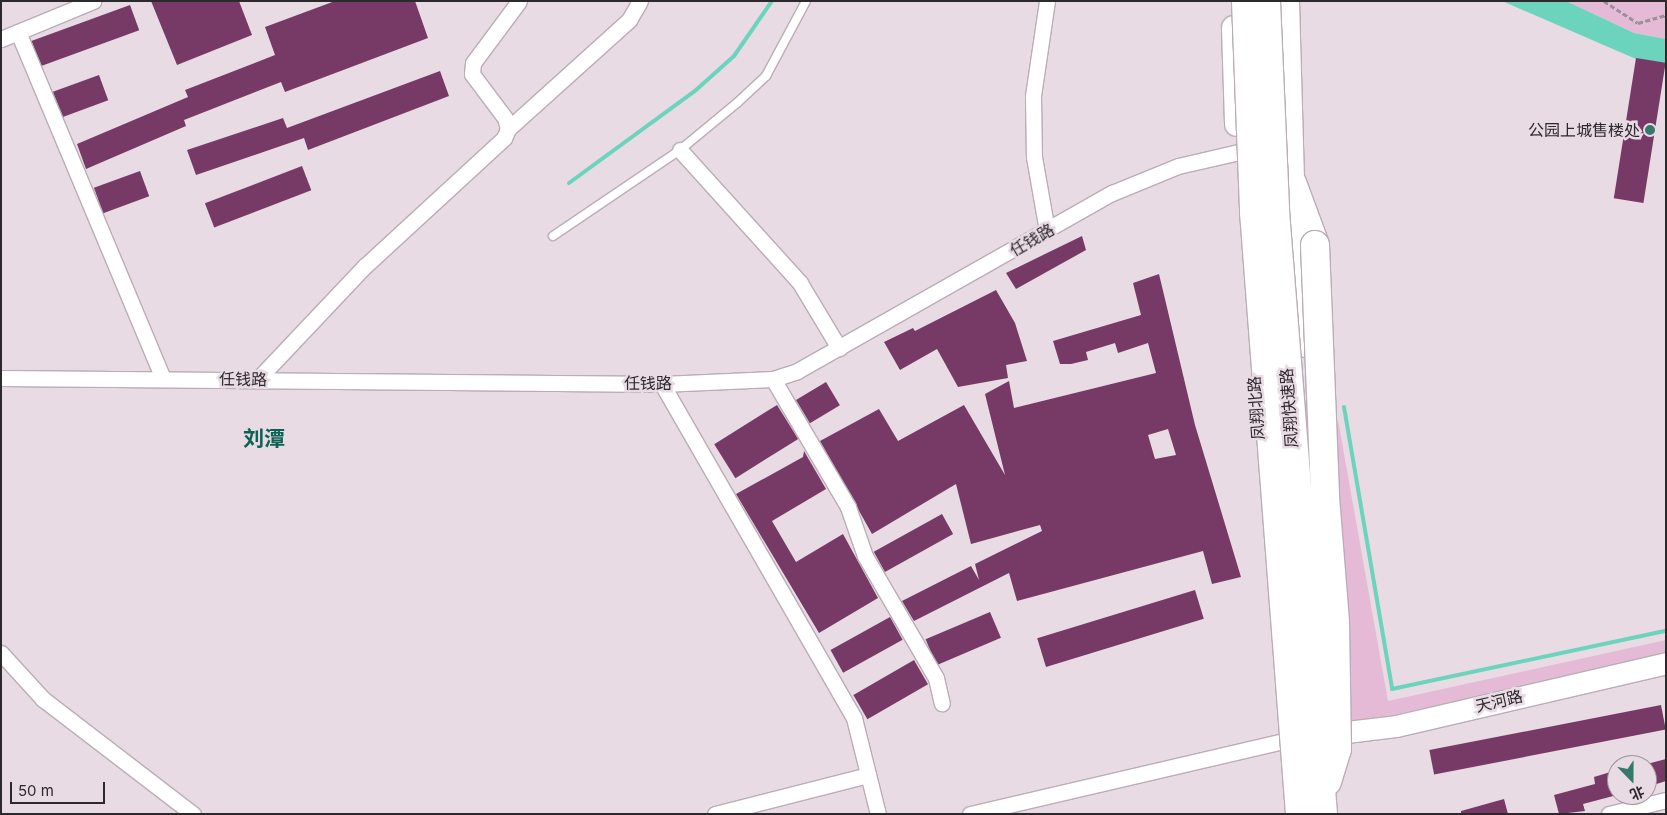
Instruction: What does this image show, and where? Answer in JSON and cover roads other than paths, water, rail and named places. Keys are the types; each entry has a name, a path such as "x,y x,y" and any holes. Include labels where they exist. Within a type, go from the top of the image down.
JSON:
{"highway":[{"name":"凤翔快速路","path":"1246,1 1254,212 1300,814"},
{"name":"凤翔快速路","path":"1266,1 1275,211 1326,808"},
{"path":"1292,184 1315,245 1337,749 1326,808"}],"main road":[{"name":"凤翔北路","path":"1234,1 1239,152 1284,742 1292,814"},
{"path":"1286,1 1292,184 1313,414 1330,734 1326,808"}],"street":[{"path":"1,39 94,1"},
{"path":"508,129 505,118 472,74 473,64 519,1"},
{"path":"258,379 365,266 504,138 508,129 629,20 640,1"},
{"path":"1047,1 1033,96 1034,158 1047,231"},
{"path":"18,32 163,378"},
{"path":"680,150 800,283 839,348"},
{"name":"任钱路","path":"1,378 662,384 773,379 839,348 1112,193 1178,166 1239,152"},
{"path":"773,379 848,507 865,556 936,678 942,703"},
{"path":"662,384 854,718 878,814"},
{"path":"1,653 43,700 193,814"},
{"name":"天河路","path":"1330,734 1396,726 1666,663"},
{"path":"970,814 1284,742"},
{"path":"715,814 868,775"},
{"path":"1609,814 1666,800"}],"lane":[{"path":"553,236 680,150 766,76 806,1"}],"waterway":[{"path":"569,183 696,90 734,56 772,1"},
{"path":"1344,407 1392,689 1666,631"}],"place":[{"name":"公园上城售楼处","path":"1650,130"}],"district":[{"name":"刘潭","path":"264,439"}]}
